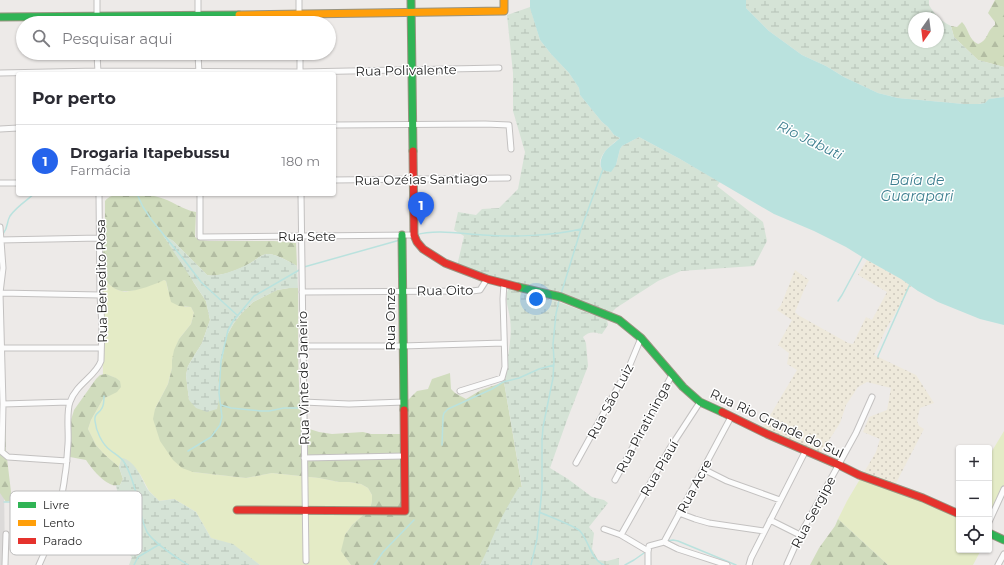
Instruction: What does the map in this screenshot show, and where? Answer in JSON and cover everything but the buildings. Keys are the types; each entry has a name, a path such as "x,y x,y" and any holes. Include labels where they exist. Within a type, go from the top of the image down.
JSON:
{"street":[{"path":"97,0 97,16"},
{"path":"198,0 198,15"},
{"path":"299,0 299,15"},
{"path":"411,0 414,236"},
{"path":"178,16 504,11 504,0"},
{"path":"0,17 16,17"},
{"path":"97,60 98,72"},
{"path":"198,60 199,72"},
{"path":"300,60 300,72"},
{"name":"Rua Polivalente","path":"336,72 499,68"},
{"name":"Rua Polivalente","path":"0,73 16,73"},
{"path":"336,125 509,125 511,149"},
{"path":"0,129 16,128"},
{"name":"Rua Ozéias Santiago","path":"336,180 508,178"},
{"path":"0,183 16,183"},
{"name":"Rua Benedito Rosa","path":"70,402 78,387 99,367 101,361 102,324 100,295 100,196"},
{"name":"Rua Sete","path":"200,196 200,236 414,236"},
{"name":"Rua Vinte de Janeiro","path":"301,196 306,561"},
{"path":"0,227 3,268 0,293 3,404 2,452 8,457 67,461"},
{"name":"Rua Onze","path":"305,511 405,511 402,346 402,235"},
{"name":"Rua Rio Grande do Sul","path":"414,236 423,249 445,263 487,279 561,297 619,320 641,338 683,387 700,402 859,475 924,498 956,513"},
{"path":"0,240 100,238"},
{"name":"Rua Oito","path":"302,292 472,291 480,290 487,279"},
{"path":"460,391 502,378 505,367 504,283"},
{"path":"0,293 100,295"},
{"name":"Rua São Luiz","path":"576,463 628,367 641,338"},
{"path":"302,346 402,346 504,343"},
{"path":"2,348 101,348"},
{"name":"Rua Piratininga","path":"615,480 672,375"},
{"name":"Rua Sergipe","path":"788,564 800,535 856,434 872,397"},
{"path":"3,404 70,402 68,411 67,461 62,491"},
{"path":"303,402 349,404 404,402"},
{"name":"Rua Piauí","path":"621,535 670,448 700,402"},
{"name":"Rua Acre","path":"664,542 731,416"},
{"path":"749,565 764,531 806,450"},
{"path":"304,458 404,456"},
{"path":"703,469 727,481 780,500"},
{"path":"991,517 1004,489"},
{"path":"237,510 305,511"},
{"path":"679,513 709,523 764,531"},
{"path":"770,520 800,535"},
{"path":"604,529 621,535 649,549"},
{"path":"5,565 6,534"},
{"path":"992,534 1004,540"},
{"path":"649,549 664,542 678,549 727,565"},
{"path":"648,565 649,549"},
{"path":"998,565 1004,554"},
{"path":"39,565 43,555"}],"shaded area":[{"path":"1,240 5,565 0,565"},
{"path":"867,260 911,286 886,329 874,355 916,375 934,403 920,408 917,421 919,426 924,429 895,485 863,474 876,452 880,439 863,432 869,417 887,410 891,388 867,382 858,387 846,405 840,423 820,454 762,429 797,370 787,364 789,353 778,345 792,320 777,310 781,305 795,270 809,280 795,312 848,343 853,344 866,317 872,320 887,292 858,275"}],"green space":[{"path":"746,0 929,0 929,5 934,12 908,12 908,48 944,48 944,22 951,26 954,37 978,60 1004,67 1004,97 990,99 985,103 964,104 898,98 878,93 802,55 769,31 746,8"},
{"path":"995,0 1004,0 1004,67 978,60 954,37 951,26 957,27 962,22 970,37 975,42 978,44 982,42 995,25 995,22 988,13"},
{"path":"530,7 540,40 569,73 579,88 580,95 602,122 614,135 620,138 602,155 600,164 601,168 616,165 622,146 639,137 720,182 717,186 763,222 767,241 754,266 681,271 658,281 616,308 610,314 471,272 457,266 464,236 454,230 458,212 476,215 482,209 499,208 518,189 525,152 513,111 513,73 507,15"},
{"path":"112,196 154,196 168,200 196,212 195,237 199,240 274,241 296,243 297,266 287,260 271,254 266,254 248,265 236,270 212,276 207,275 172,240 194,283 206,301 210,320 202,343 188,366 186,375 189,400 220,395 218,380 219,372 226,337 234,323 253,302 277,290 289,288 298,288 299,392 303,427 332,434 363,432 371,434 402,434 405,400 408,400 417,391 428,389 432,379 450,373 451,389 466,399 481,390 504,382 522,488 491,542 488,552 480,565 351,565 341,551 345,535 352,525 370,509 372,495 368,488 361,484 349,482 272,473 246,478 193,472 182,468 173,460 160,441 153,419 155,409 168,384 174,350 179,339 191,324 194,313 191,307 179,306 171,302 166,281 164,280 141,289 122,291 114,288 101,277 105,229 105,201"},
{"path":"162,234 172,240 207,275 212,276 236,270 266,254 271,254 287,260 297,266 298,288 277,290 253,302 234,323 226,337 219,372 218,380 220,395 217,409 207,412 196,408 189,400 186,375 188,366 202,343 210,320 206,301"},
{"path":"101,277 118,290 125,292 164,280 166,281 168,290 185,307 191,307 194,313 191,324 179,339 172,360 172,368 168,384 155,409 193,472 246,478 272,473 349,482 361,484 368,488 372,495 370,509 352,525 345,535 346,558 351,565 260,565 233,545 211,538 196,512 174,499 159,501 149,491 140,474 121,459 119,467 96,445 88,429 91,420 103,399 109,396 120,381 110,376 103,375"},
{"path":"509,288 556,301 607,320 608,325 602,334 592,332 583,337 586,343 588,366 550,468 592,497 604,500 608,503 589,527 594,533 592,549 598,560 607,561 619,558 619,565 480,565 503,515 519,487 522,487 504,382 511,335 510,319 506,299"},
{"path":"0,293 5,385 6,450 11,491 10,501 6,502 0,493"},
{"path":"106,374 120,381 121,387 117,392 103,399 91,420 88,429 96,445 119,467 123,479 120,485 111,485 94,470 86,460 70,457 69,446 71,441 71,420 74,410 96,379 100,375"},
{"path":"1004,431 1004,488 992,515 992,481 992,451"},
{"path":"123,458 132,463 148,490 159,501 174,499 196,512 211,538 233,544 260,565 129,565 132,557 130,555 142,555 142,491 117,491 116,485 120,485 123,479 119,467 121,459"},
{"path":"863,474 919,494 956,509 956,553 979,553 973,565 888,565 838,519"},
{"path":"838,519 888,565 810,565"}],"water":[{"name":"Baía de Guarapari","path":"530,0 746,0 746,8 769,31 802,55 878,93 898,98 964,104 985,103 989,99 1004,97 1004,325 980,319 938,302 846,247 814,231 774,214 680,159 639,137 622,146 616,165 611,172 604,170 601,167 603,154 620,138 614,135 602,122 580,95 579,88 569,73 540,40 530,8"}],"waterway":[{"path":"561,294 581,229 603,169"},
{"path":"3,234 12,213 32,196"},
{"path":"138,196 151,219 201,282 237,315"},
{"path":"416,235 440,232 494,236 519,236 558,233 581,229"},
{"path":"304,267 400,240"},
{"path":"838,301 863,256"},
{"path":"188,451 211,437 220,425 222,417 219,393 221,361 228,330 233,321 254,296 301,269"},
{"path":"878,357 910,284"},
{"path":"531,565 537,539 542,489 543,427 553,378 553,344 559,300"},
{"path":"442,445 443,417 444,413 448,409 492,389 503,382 519,378 539,369 554,365"},
{"path":"104,396 103,407 95,416 97,429 104,444 127,466 135,491"},
{"path":"221,405 231,408 261,411 298,408"},
{"path":"4,502 10,502"},
{"path":"539,512 580,531 593,555 600,563 604,565"},
{"path":"142,519 150,536 188,565"},
{"path":"374,565 383,552 414,520"},
{"path":"667,541 678,541 736,565"},
{"path":"142,555 160,544"},
{"path":"625,565 645,552"},
{"path":"134,565 138,557 141,555"}],"traffic: fast":[{"path":"411,0 413,151"},
{"path":"120,16 239,15"},
{"path":"0,17 16,17"},
{"path":"402,235 404,410"},
{"path":"518,287 561,297 619,320 641,338 683,387 700,402 722,412"},
{"path":"992,534 1004,540"}],"traffic: slow":[{"path":"239,15 504,11 504,0"}],"traffic: jam":[{"path":"413,151 414,235 417,242 423,249 445,263 487,279 518,287"},
{"path":"237,510 405,511 404,410"},
{"path":"722,412 859,475 923,498 956,513"}],"place":[{"name":"Drogaria Itapebussu","path":"421,225"}],"water label":[{"name":"Rio Jabuti","path":"810,140"}]}
